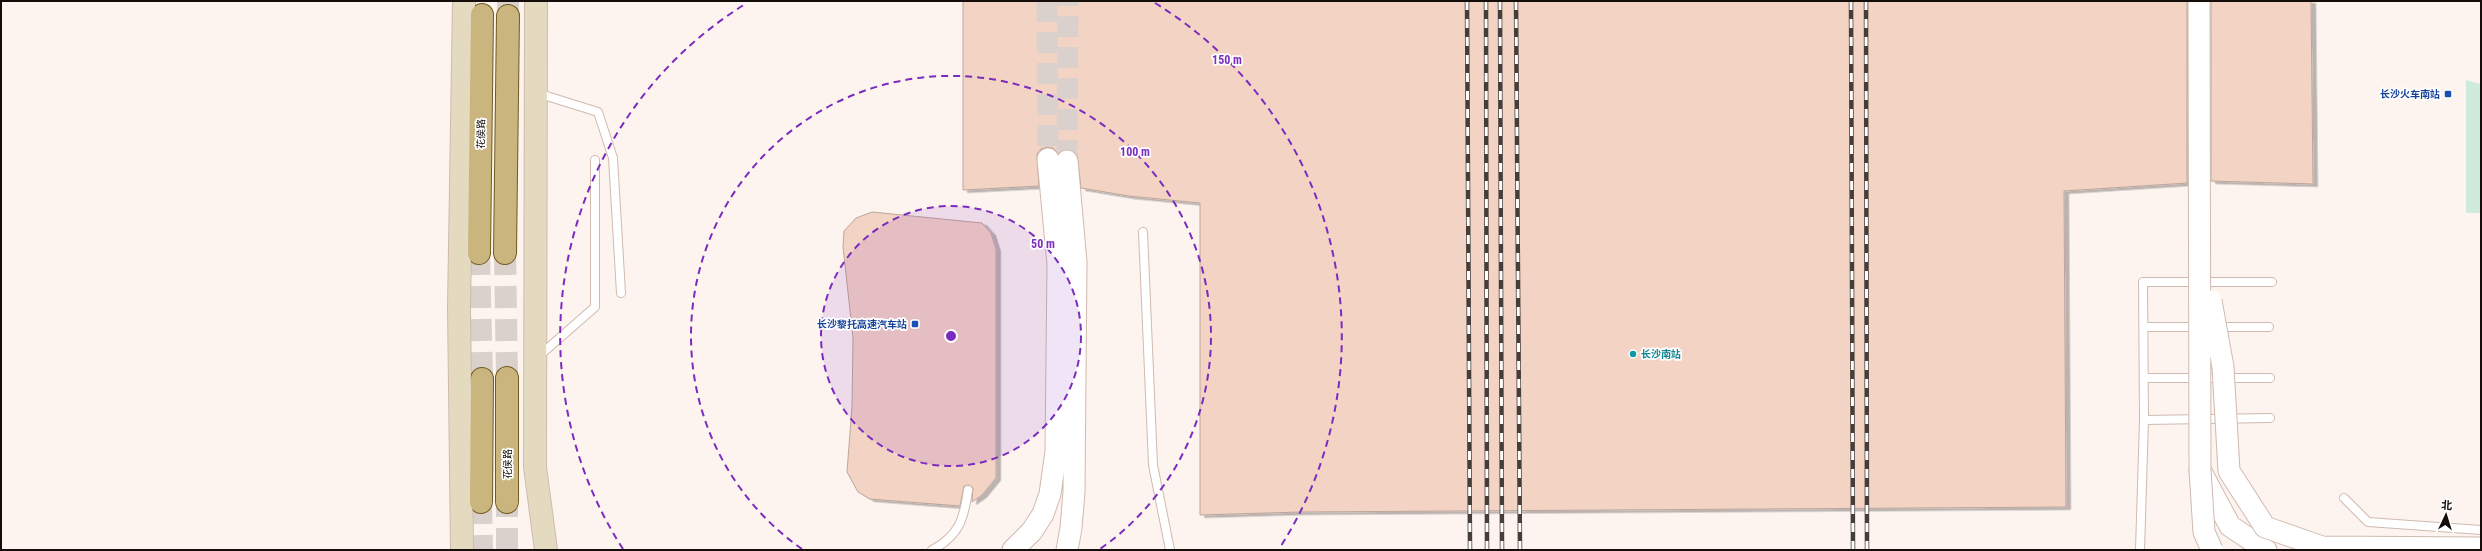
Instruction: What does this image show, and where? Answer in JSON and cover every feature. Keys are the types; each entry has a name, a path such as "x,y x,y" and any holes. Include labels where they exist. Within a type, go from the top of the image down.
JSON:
{"main road":[{"path":"462,550 459,308 464,1"},
{"path":"536,1 534,360 535,467 546,550"},
{"name":"花侯路","path":"479,253 482,15"},
{"path":"505,253 508,16"},
{"name":"花侯路","path":"507,378 507,502"},
{"path":"481,502 482,379"}],"street":[{"path":"2199,1 2201,247 2200,470 2204,532 2212,550"},
{"path":"1013,550 1032,531 1043,514 1050,494 1055,459 1058,160 1076,262 1074,492 1071,528 1067,550"},
{"path":"2201,247 2222,367 2229,471 2265,527 2322,547 2481,548"},
{"path":"2200,470 2230,526 2266,550"}],"lane":[{"path":"536,93 598,112 613,158 621,293"},
{"path":"534,360 595,307 595,160"},
{"path":"1143,232 1153,465 1170,550"},
{"path":"2140,550 2144,420 2143,282 2272,282"},
{"path":"2144,326 2269,327"},
{"path":"2144,378 2270,378"},
{"path":"2144,420 2270,418"},
{"path":"932,550 946,542 958,528 965,512 968,490"},
{"path":"2344,498 2368,522 2481,530"}],"green space":[{"path":"2466,80 2481,84 2481,213 2466,213"}],"building":[{"name":"长沙南站","path":"963,1 2187,1 2187,183 2064,191 2066,507 1300,512 1200,515 1200,203 1129,196 1081,188 1077,154 1066,149 1058,153 1053,148 1047,147 1041,149 1037,154 1039,186 963,190"},
{"path":"2211,1 2311,1 2313,184 2211,181"},
{"path":"872,212 982,223 991,233 996,249 996,478 982,495 972,502 973,488 969,485 964,486 960,506 870,499 858,492 847,472 852,406 853,338 843,247 844,231 856,218"}],"tunnel":[{"path":"508,1 508,16"},
{"path":"1047,1 1048,159"},
{"path":"1067,161 1068,1"},
{"path":"479,253 482,379"},
{"path":"505,253 507,378"},
{"path":"481,502 482,550"},
{"path":"507,502 507,550"}],"railway":[{"path":"1467,1 1470,550"},
{"path":"1486,1 1487,550"},
{"path":"1500,1 1502,550"},
{"path":"1516,1 1520,550"},
{"path":"1851,1 1853,550"},
{"path":"1866,1 1867,550"}],"place":[{"name":"长沙火车南站","path":"2448,94"},
{"name":"长沙黎托高速汽车站","path":"915,324"},
{"name":"长沙南站","path":"1633,354"}]}
